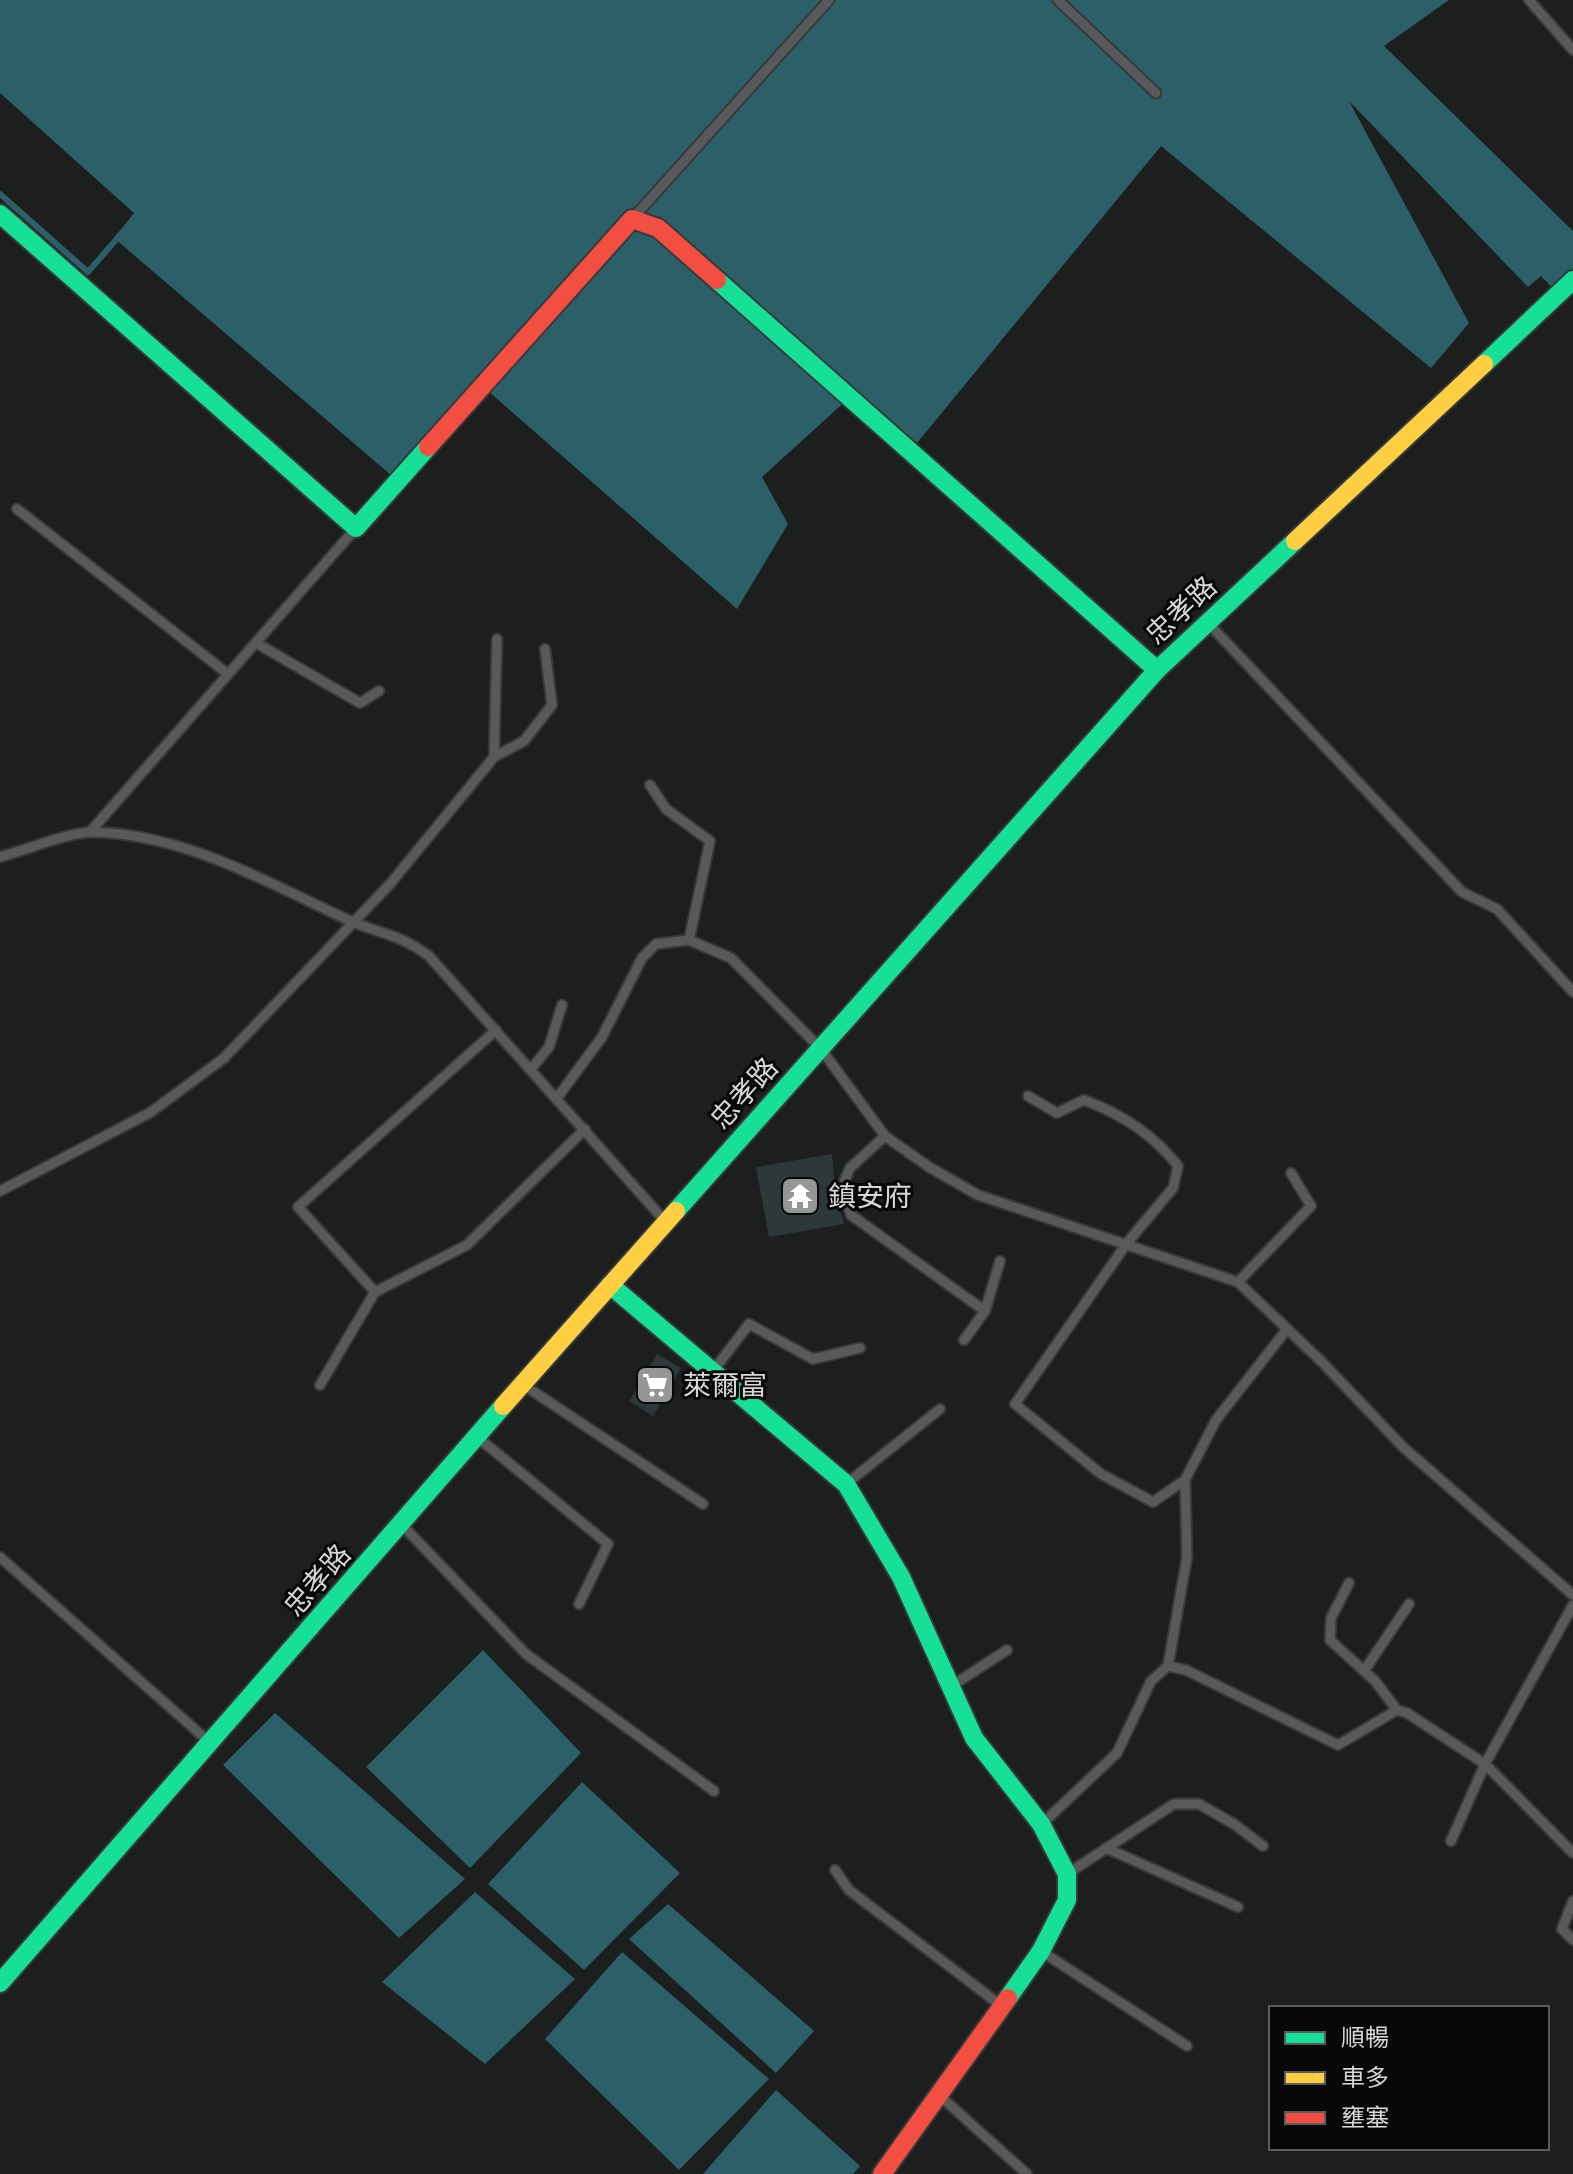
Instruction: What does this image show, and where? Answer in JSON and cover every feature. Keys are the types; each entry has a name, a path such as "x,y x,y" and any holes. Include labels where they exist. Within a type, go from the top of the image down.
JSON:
{"street":[{"path":"0,214 356,528 632,219 658,228 1157,670"},
{"name":"忠孝路","path":"0,1983 402,1525 476,1436 1157,670 1573,280"},
{"path":"610,1285 846,1484 901,1577 974,1738 1041,1824 1067,1874 1067,1900 1041,1951 882,2174"}],"lane":[{"path":"632,219 829,0"},
{"path":"1058,0 1156,93"},
{"path":"1529,0 1573,50"},
{"path":"17,509 228,674"},
{"path":"90,832 356,528"},
{"path":"1207,622 1462,892 1497,909 1573,992"},
{"path":"494,757 497,639"},
{"path":"256,643 360,703 379,691"},
{"path":"0,1191 151,1112 224,1058 390,884 494,757 524,741 552,705 545,649"},
{"path":"650,785 666,809 710,841 689,940"},
{"path":"0,857 90,832 149,837 203,853 352,921 403,937 429,956 667,1223"},
{"path":"557,1098 602,1037 642,958 656,944 689,940 731,958 821,1049 885,1136 929,1167 978,1195 1238,1282 1403,1447 1573,1595"},
{"path":"531,1069 549,1047 562,1005"},
{"path":"375,1292 298,1207 496,1030"},
{"path":"1028,1096 1057,1113 1084,1100 1119,1113 1163,1147 1178,1166 1173,1188 1127,1243 1015,1404 1101,1474 1153,1502 1185,1480 1216,1420 1287,1329"},
{"path":"320,1385 375,1292 467,1245 585,1129"},
{"path":"885,1136 850,1168 842,1187 851,1215 985,1311"},
{"path":"1238,1282 1311,1206 1291,1173"},
{"path":"964,1340 985,1311 1000,1261"},
{"path":"713,1371 749,1324 813,1359 860,1348"},
{"path":"522,1384 703,1504"},
{"path":"846,1484 940,1409"},
{"path":"476,1436 608,1544 579,1604"},
{"path":"1041,1824 1117,1753 1151,1681 1168,1666 1187,1557 1185,1480"},
{"path":"402,1525 526,1654 714,1791"},
{"path":"0,1557 211,1744"},
{"path":"1349,1583 1331,1618 1330,1640 1364,1671 1397,1710 1485,1764 1573,1853"},
{"path":"1364,1671 1409,1604"},
{"path":"1451,1841 1485,1764 1573,1605"},
{"path":"951,1687 1007,1650"},
{"path":"1168,1666 1186,1670 1338,1745 1397,1710"},
{"path":"1067,1874 1174,1804 1199,1804 1263,1846"},
{"path":"1106,1848 1238,1907"},
{"path":"835,1870 849,1890 1000,2005"},
{"path":"1573,1901 1562,1929 1573,1940"},
{"path":"1041,1951 1187,2046"},
{"path":"939,2094 1027,2174"}],"water":[{"path":"0,0 1449,0 1384,46 1573,231 1573,274 1561,297 1541,276 1528,287 1349,101 1469,323 1431,368 1161,146 917,443 849,398 762,477 788,524 737,609 487,390 399,482 114,238 134,213 0,93"},
{"path":"483,1650 581,1753 470,1868 366,1767"},
{"path":"275,1713 465,1879 399,1938 223,1765"},
{"path":"582,1782 680,1873 584,1970 488,1884"},
{"path":"475,1892 575,1979 485,2064 382,1982"},
{"path":"668,1904 814,2031 776,2073 629,1939"},
{"path":"622,1952 769,2079 679,2170 545,2039"},
{"path":"776,2090 860,2166 853,2174 703,2174"}],"building":[{"name":"鎮安府","path":"832,1154 835,1189 844,1224 769,1237 756,1167"},
{"name":"萊爾富","path":"657,1354 681,1368 653,1416 629,1401"}],"waterway":[{"path":"0,194 88,272 121,234"}],"traffic: fast":[{"path":"0,214 356,528 428,447"},
{"path":"717,280 1157,670"},
{"path":"1484,364 1573,280"},
{"path":"676,1211 1157,670 1295,541"},
{"path":"610,1285 846,1484 901,1577 974,1738 1041,1824 1067,1874 1067,1900 1041,1951 1008,1998"},
{"path":"0,1983 503,1406"}],"traffic: slow":[{"path":"1295,541 1484,364"},
{"path":"503,1406 676,1211"}],"traffic: jam":[{"path":"428,447 632,219 658,228 717,280"},
{"path":"882,2174 1008,1998"}],"place":[{"name":"鎮安府","path":"800,1196"},
{"name":"萊爾富","path":"655,1385"}]}
